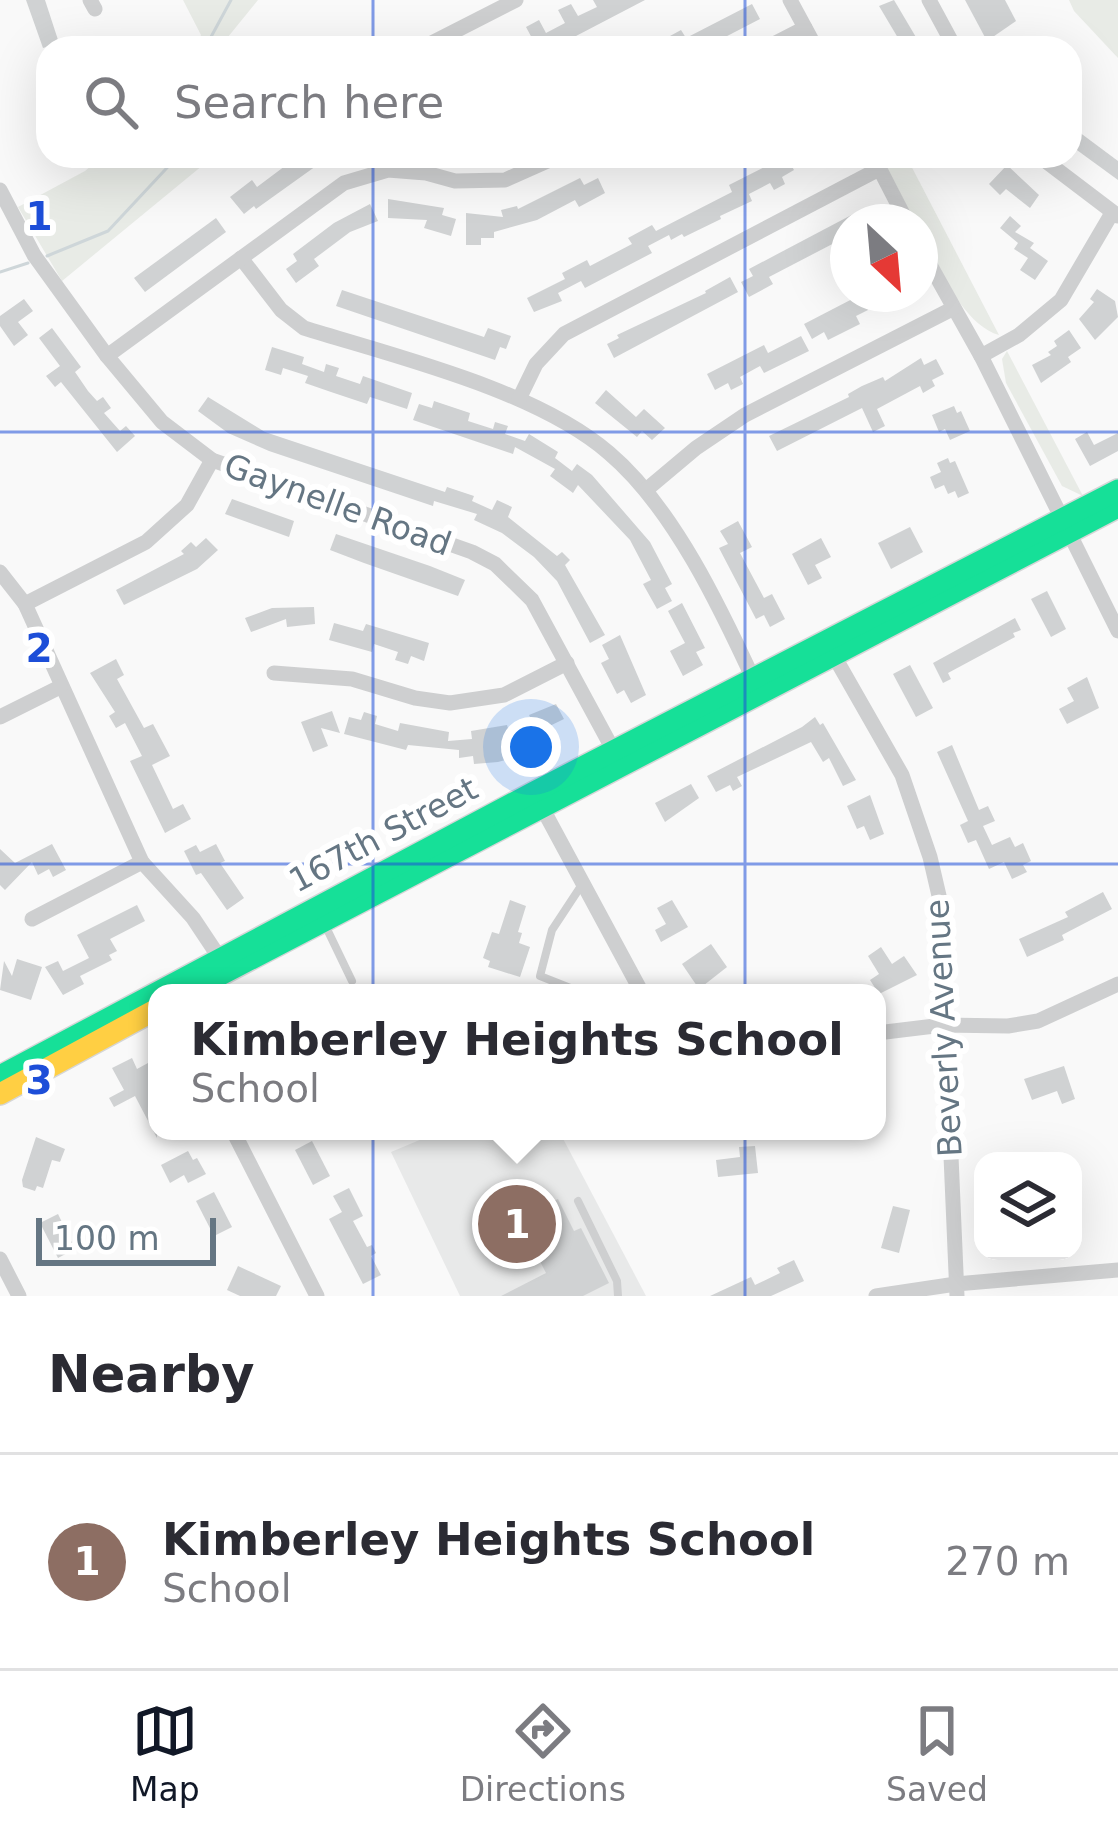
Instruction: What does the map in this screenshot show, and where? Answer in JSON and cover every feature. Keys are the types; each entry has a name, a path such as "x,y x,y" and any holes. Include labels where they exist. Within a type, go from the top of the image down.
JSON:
{"main road":[{"name":"167th Street","path":"185,984 1065,525 1118,490"},
{"name":"167th Street","path":"1065,525 1118,507"},
{"name":"167th Street","path":"197,984 223,964 322,920 537,799"},
{"name":"167th Street","path":"0,1076 148,1003"},
{"name":"167th Street","path":"0,1094 148,1004"}],"street":[{"path":"446,36 516,0"},
{"path":"790,0 809,36"},
{"path":"928,0 948,36"},
{"path":"789,36 805,28"},
{"path":"107,356 330,191 377,168"},
{"path":"406,168 455,181 506,180 532,168"},
{"path":"519,399 536,364 564,334 865,168"},
{"path":"879,168 898,204"},
{"path":"981,356 1018,335 1061,300 1115,214 1055,168"},
{"name":"Gaynelle Road","path":"0,190 34,255 162,422 212,460 484,557 532,600 617,758"},
{"path":"241,258 280,310 304,328 519,399 561,419 608,451 646,490 676,531 756,686"},
{"path":"938,282 981,356 1118,631"},
{"path":"646,490 745,415 952,309"},
{"path":"25,604 146,542 187,505 212,460"},
{"path":"0,572 25,604 142,862 193,918 223,964"},
{"name":"Beverly Avenue","path":"830,648 902,775 940,900 956,1290"},
{"path":"274,673 352,679 450,703 504,695 567,664"},
{"path":"0,717 60,687"},
{"path":"537,799 630,984"},
{"path":"32,920 142,862"},
{"path":"886,1032 943,1024 1008,1026 1038,1021 1118,984"},
{"path":"238,1140 317,1296"},
{"path":"0,1259 19,1296"},
{"path":"876,1296 1118,1270"}],"lane":[{"path":"560,984 540,976 551,930 582,884"},
{"path":"322,920 352,981"},
{"path":"578,1201 617,1281 618,1296"}],"shaded area":[{"path":"183,0 258,0 229,36 201,35"},
{"path":"1069,0 1118,0 1118,58 1074,11"},
{"path":"199,168 62,281 18,207 85,171"},
{"path":"887,168 912,168 931,204 906,204"},
{"path":"938,218 999,335 974,319 938,265"},
{"path":"1007,351 1083,496 1062,486 1006,383 1002,359"},
{"path":"420,1140 564,1140 646,1296 460,1296 391,1152"}],"building":[{"path":"26,0 45,0 57,36 39,36"},
{"path":"593,0 645,0 576,36 531,36 526,27 539,20 546,33 565,23 558,10 571,4 578,16 597,7"},
{"path":"894,0 915,36 897,36 879,6"},
{"path":"965,0 1005,0 1016,21 994,36 984,36"},
{"path":"752,4 760,19 727,36 690,36"},
{"path":"1082,134 1118,161 1118,180 1082,154"},
{"path":"282,168 313,168 244,214 230,197 252,180 257,187"},
{"path":"762,168 794,170 782,177 785,184 774,190 770,183 749,194 752,201 721,219 684,237 671,240 669,235 648,246 652,253 585,288 581,281 558,293 562,301 534,312 527,298 565,279 562,273 587,260 590,266 632,244 628,238 652,225 656,231 732,192 729,185"},
{"path":"1004,168 1010,168 1039,195 1030,208 1006,189 1000,195 989,184"},
{"path":"580,178 584,185 598,178 605,193 579,207 575,200 537,220 494,232 494,238 481,238 481,245 466,245 466,213 503,217 501,210 518,209"},
{"path":"388,199 444,208 442,215 456,219 451,236 424,228 427,220 388,218"},
{"path":"370,204 378,221 350,232 314,259 319,266 296,283 286,269 297,261 293,254 334,223"},
{"path":"1010,216 1021,226 1015,232 1034,243 1030,248 1048,261 1035,280 1020,270 1028,258 1014,249 1018,243 1000,228"},
{"path":"216,218 226,232 145,292 134,278"},
{"path":"830,226 830,245 769,277 773,284 749,297 741,282 753,276 749,269"},
{"path":"730,277 738,292 614,358 607,344 617,335"},
{"path":"1097,289 1115,301 1118,317 1095,340 1079,319 1094,302 1090,299"},
{"path":"342,290 484,337 488,328 511,336 495,360 336,306"},
{"path":"24,299 33,311 18,322 28,335 14,346 0,326 0,316"},
{"path":"830,311 864,312 856,316 860,324 828,340 824,332 812,339 804,324"},
{"path":"52,328 81,367 75,372 88,391 97,401 103,397 111,408 104,413 120,431 126,426 135,436 117,452 61,382 55,387 46,376 60,366 39,338"},
{"path":"1069,330 1081,348 1068,357 1071,362 1041,383 1032,365 1051,355 1048,352 1057,346 1054,341"},
{"path":"801,336 809,351 764,373 760,366 740,377 743,384 731,390 728,383 715,390 707,374 764,345 768,353"},
{"path":"272,347 304,357 302,364 324,372 326,364 339,368 336,376 360,384 363,376 412,393 407,409 370,397 367,404 305,383 308,376 283,368 281,375 265,370"},
{"path":"921,358 924,365 936,359 944,374 932,380 935,386 923,393 920,386 877,409 885,426 873,432 862,408 777,451 769,436 862,386 883,377 885,381"},
{"path":"606,390 636,417 644,409 665,428 652,440 642,431 637,437 595,403"},
{"path":"208,397 265,432 445,492 447,487 474,496 472,501 492,510 497,500 512,507 508,517 557,556 562,552 570,560 565,565 605,635 590,643 557,581 502,533 474,520 477,514 434,501 433,506 269,451 228,433 198,411"},
{"path":"434,401 470,413 468,421 493,429 495,422 508,426 505,434 525,441 529,434 558,452 555,458 572,471 577,464 592,475 650,542 672,584 665,588 672,601 657,609 643,584 651,580 630,540 578,485 573,493 550,476 555,469 515,447 513,454 413,420 419,404 432,408"},
{"path":"954,406 970,431 950,440 945,429 939,432 932,415"},
{"path":"1087,432 1094,445 1118,433 1118,451 1090,466 1075,439"},
{"path":"948,458 950,463 955,461 969,493 958,498 955,491 948,494 944,485 935,489 930,477 941,472 937,463"},
{"path":"232,499 294,521 289,537 225,514"},
{"path":"738,521 752,547 740,553 764,598 772,594 785,619 770,627 764,615 756,619 719,548 728,544 720,531"},
{"path":"910,527 923,552 891,569 878,543"},
{"path":"336,534 465,580 458,596 364,563 330,550"},
{"path":"206,538 218,550 197,569 124,605 116,590 184,554 181,551 191,542 196,547"},
{"path":"821,538 831,557 815,565 822,578 808,585 792,554"},
{"path":"1047,591 1066,629 1051,637 1031,599"},
{"path":"682,603 705,648 696,652 703,665 683,676 670,651 685,643 668,611"},
{"path":"314,607 315,624 287,627 286,619 251,632 245,618 272,608"},
{"path":"1015,618 1021,630 1013,633 1015,637 948,673 951,679 943,683 933,663"},
{"path":"334,623 363,631 366,624 429,643 424,661 411,656 408,664 395,660 398,652 374,644 372,652 329,640"},
{"path":"620,635 646,695 631,703 624,690 617,694 601,663 609,659 602,645"},
{"path":"116,659 124,675 117,679 144,728 153,724 170,756 152,765 173,809 183,804 191,819 165,833 130,761 142,756 125,723 116,728 109,716 115,712 90,673"},
{"path":"910,665 933,708 916,717 893,674"},
{"path":"1087,677 1099,708 1067,724 1059,709 1074,701 1067,688"},
{"path":"556,704 564,719 525,738 527,745 515,748 517,757 498,762 474,764 473,756 459,758 459,750 408,745 406,750 344,734 349,717 361,720 364,712 377,716 375,724 398,731 400,723 449,732 448,741 472,739 471,731 507,725 509,732 534,725 529,715"},
{"path":"332,711 340,733 321,728 328,746 313,752 301,722"},
{"path":"815,717 856,780 843,786 829,758 823,762 811,742 737,777 742,786 733,791 730,785 716,792 707,776"},
{"path":"952,745 979,810 988,806 995,821 983,826 992,845 1010,837 1015,847 1023,843 1031,861 1023,865 1027,872 1012,879 1004,862 989,869 976,840 968,843 960,825 968,821 937,752"},
{"path":"691,784 699,798 665,822 655,803"},
{"path":"870,795 884,834 870,840 864,826 857,829 847,806"},
{"path":"52,844 66,870 53,877 49,869 38,875 32,862 5,890 0,885 0,849 15,863"},
{"path":"216,844 225,861 220,863 244,898 227,910 201,873 196,875 184,851 196,845 200,852"},
{"path":"1103,892 1112,909 1027,957 1019,939 1068,917 1065,912"},
{"path":"510,900 526,906 519,943 530,947 520,977 488,967 490,961 483,958 492,932 499,934"},
{"path":"672,900 688,927 661,942 655,930 666,924 657,908"},
{"path":"137,905 145,921 110,939 117,951 109,955 112,960 80,976 84,984 63,995 45,967 58,961 63,971 89,958 77,935"},
{"path":"711,944 727,967 705,984 696,984 682,964"},
{"path":"881,947 892,964 904,956 917,975 886,990 886,984 870,980 879,974 868,956"},
{"path":"17,959 42,967 31,1000 0,990 4,961 12,976"},
{"path":"132,1058 137,1069 148,1063 148,1121 135,1096 114,1107 109,1098 124,1090 112,1068"},
{"path":"1064,1066 1075,1099 1062,1104 1057,1091 1032,1100 1024,1079"},
{"path":"36,1137 65,1149 60,1162 52,1160 43,1188 37,1186 35,1191 23,1187 22,1180"},
{"path":"312,1141 330,1176 313,1185 295,1150"},
{"path":"755,1146 758,1173 718,1177 716,1160 740,1157 739,1147"},
{"path":"188,1151 206,1174 188,1183 184,1175 170,1183 161,1165"},
{"path":"349,1188 363,1216 353,1221 367,1247 372,1245 376,1253 371,1256 381,1275 363,1284 329,1219 342,1212 333,1196"},
{"path":"214,1192 232,1227 214,1236 196,1201"},
{"path":"558,1199 574,1231 581,1228 609,1283 583,1296 501,1296 546,1273 524,1230 549,1218 543,1206"},
{"path":"893,1206 910,1210 899,1253 881,1248"},
{"path":"58,1214 75,1249 58,1258 40,1223"},
{"path":"794,1260 804,1281 771,1296 710,1296 751,1277 755,1285"},
{"path":"238,1266 281,1286 276,1296 240,1296 227,1290"}],"waterway":[{"path":"212,36 231,0"},
{"path":"47,256 108,231 167,168"},
{"path":"0,272 28,263"}],"traffic: fast":[{"path":"173,984 1118,490"},
{"path":"203,984 1118,507"},
{"path":"0,1076 148,997"}],"traffic: slow":[{"path":"0,1094 148,1014"}],"place":[{"name":"Kimberley Heights School","path":"517,1224"}]}
